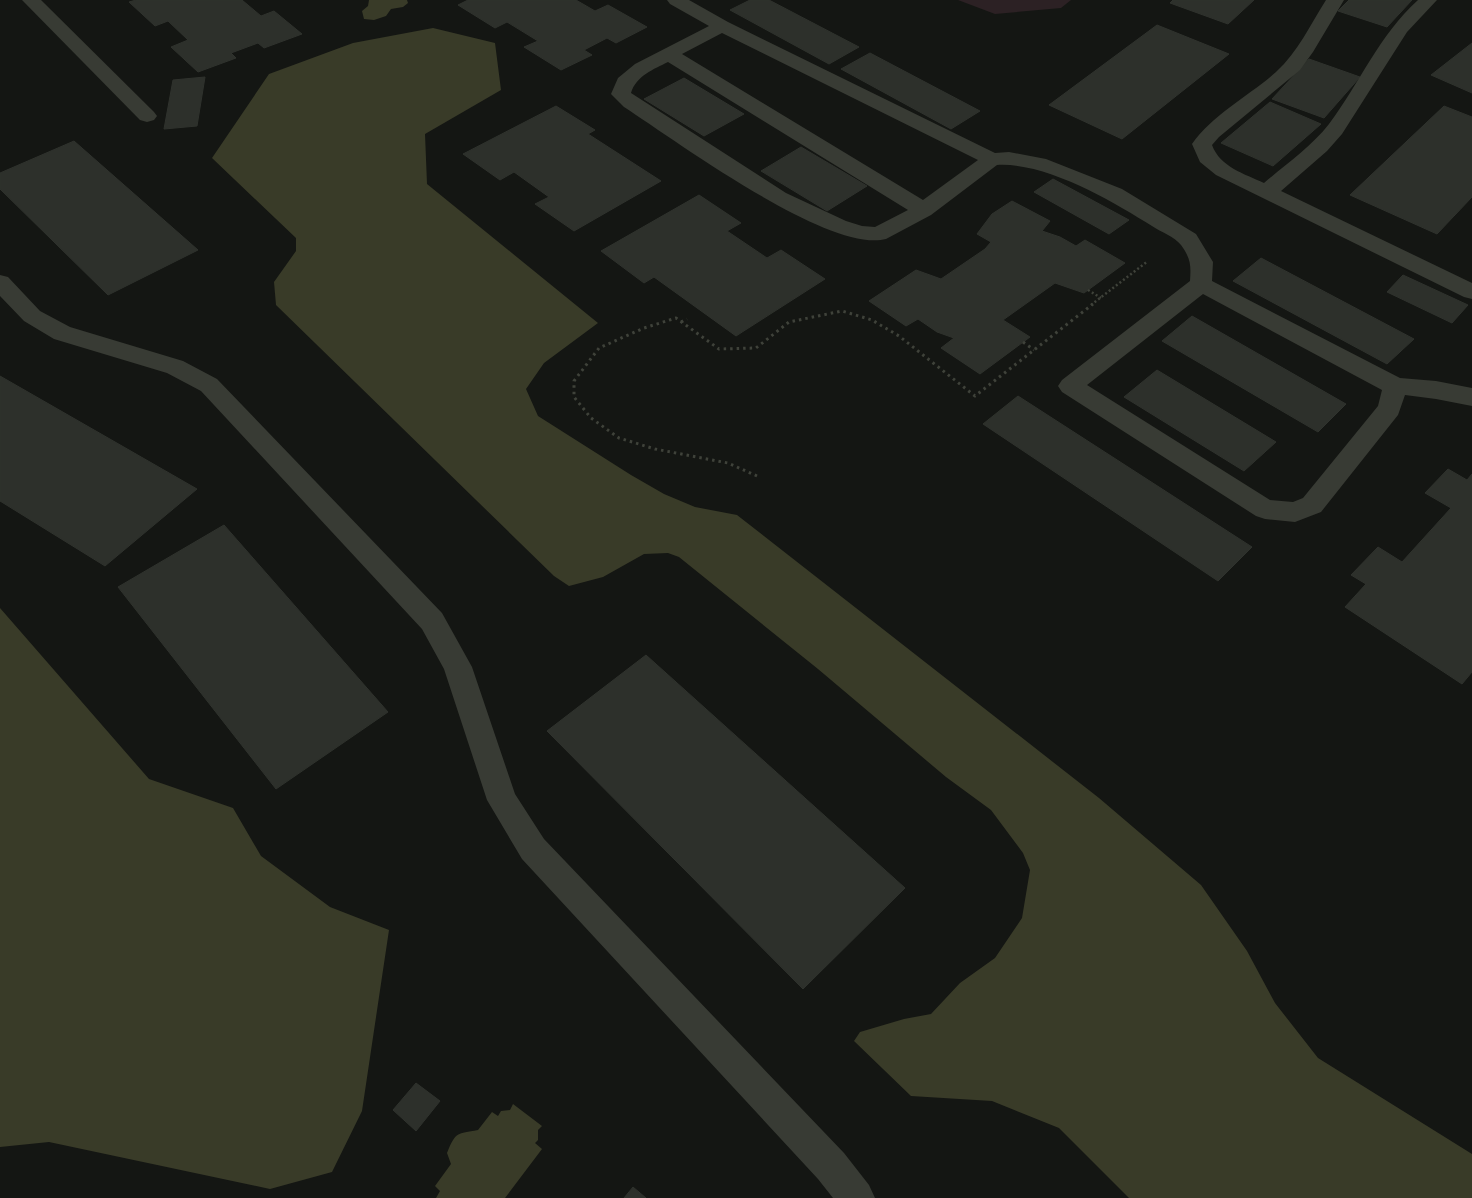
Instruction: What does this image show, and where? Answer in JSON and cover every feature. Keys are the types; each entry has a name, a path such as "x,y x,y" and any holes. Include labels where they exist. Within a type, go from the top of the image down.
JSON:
{"lane":[{"path":"31,0 147,116"},
{"path":"676,0 722,26 992,159 1009,158 1039,162 1114,194 1188,239 1202,262 1201,284 1070,386 1265,509 1295,512 1312,505 1389,409 1394,386"},
{"path":"1335,0 1295,64 1266,91 1217,126 1202,144 1207,158 1222,171 1472,292"},
{"path":"1267,192 1308,157 1334,131 1377,64 1416,9 1428,0"},
{"path":"722,26 642,68 625,82 621,94 630,103 779,198 838,226 860,233 878,234 924,210 992,159"},
{"path":"669,54 924,210"},
{"path":"0,282 32,316 62,333 175,367 209,385 432,621 458,667 502,800 533,849 830,1166 856,1198"},
{"path":"1201,284 1394,386 1436,390 1472,397"}],"path":[{"path":"757,476 728,463 655,449 619,438 591,418 574,397 574,381 599,348 644,328 676,318 720,349 756,348 789,322 842,311 872,320 899,336 976,396 1148,261"},
{"path":"1088,290 1101,298"},
{"path":"681,322 687,319"},
{"path":"1023,342 1034,350"}],"shaded area":[{"path":"369,0 407,0 408,3 403,7 391,9 386,16 374,20 364,19 362,11 368,6"},
{"path":"958,0 1071,0 1061,8 995,14"},
{"path":"433,28 495,43 501,90 425,134 427,184 598,323 544,363 526,389 538,416 664,494 695,507 737,515 1099,798 1201,885 1247,951 1275,1003 1318,1058 1472,1154 1472,1198 1129,1198 1059,1128 992,1101 911,1096 854,1041 860,1032 904,1019 931,1014 960,983 995,958 1022,918 1030,870 1023,853 991,810 946,777 818,669 679,557 668,553 644,554 603,577 569,586 554,576 276,305 274,282 296,251 296,238 212,158 269,74 353,43"},
{"path":"0,608 149,779 233,808 261,856 330,907 389,930 362,1111 332,1172 270,1189 49,1142 0,1147"},
{"path":"513,1104 542,1126 538,1130 538,1140 535,1143 542,1149 505,1198 436,1198 440,1191 435,1186 451,1164 447,1153 455,1137 461,1133 478,1130 492,1112 498,1116 501,1111 510,1110"}],"building":[{"path":"136,0 242,0 261,16 274,11 302,34 264,48 258,43 231,53 236,58 198,72 171,47 188,40 168,21 155,26 129,2"},
{"path":"468,0 576,0 595,11 608,5 647,27 616,43 607,38 584,50 592,55 561,70 524,47 538,41 507,22 495,28 458,5"},
{"path":"750,0 769,0 859,47 829,64 730,10"},
{"path":"1173,0 1254,0 1228,24 1170,3"},
{"path":"1349,0 1412,0 1387,27 1338,11"},
{"path":"1157,25 1229,54 1122,139 1049,105"},
{"path":"1472,43 1472,93 1431,75"},
{"path":"870,53 980,111 951,129 841,69"},
{"path":"1309,59 1360,77 1324,118 1272,99"},
{"path":"205,77 197,126 164,129 173,80"},
{"path":"684,78 744,114 704,136 644,99"},
{"path":"1270,102 1321,124 1273,166 1221,143"},
{"path":"556,106 595,130 588,134 661,181 574,231 535,204 549,197 514,172 500,180 463,154"},
{"path":"1444,106 1472,117 1472,197 1437,234 1350,195"},
{"path":"74,141 198,250 108,295 0,189 0,173"},
{"path":"801,147 867,186 827,211 761,171"},
{"path":"1053,179 1129,220 1109,234 1034,192"},
{"path":"699,195 741,223 727,231 767,258 781,250 825,279 736,336 654,277 644,283 601,251"},
{"path":"1012,201 1050,221 1042,231 1060,237 1076,246 1085,240 1125,263 1084,293 1055,283 1003,320 1030,337 980,374 941,348 954,338 937,332 918,319 906,326 869,301 916,270 941,279 985,249 991,242 977,234 992,214"},
{"path":"1261,258 1414,339 1387,364 1233,281"},
{"path":"1403,275 1468,305 1452,323 1387,292"},
{"path":"1192,316 1346,404 1318,432 1162,341"},
{"path":"1157,370 1276,442 1244,471 1124,397"},
{"path":"0,376 197,489 105,566 0,501"},
{"path":"1018,396 1252,547 1218,581 983,424"},
{"path":"1448,469 1467,480 1472,474 1472,672 1462,684 1345,607 1366,584 1351,575 1378,547 1402,562 1451,508 1425,493"},
{"path":"224,525 388,712 276,789 118,587"},
{"path":"646,655 905,888 803,989 547,731"},
{"path":"416,1083 440,1101 416,1131 393,1110"},
{"path":"633,1187 646,1198 624,1198"}]}
